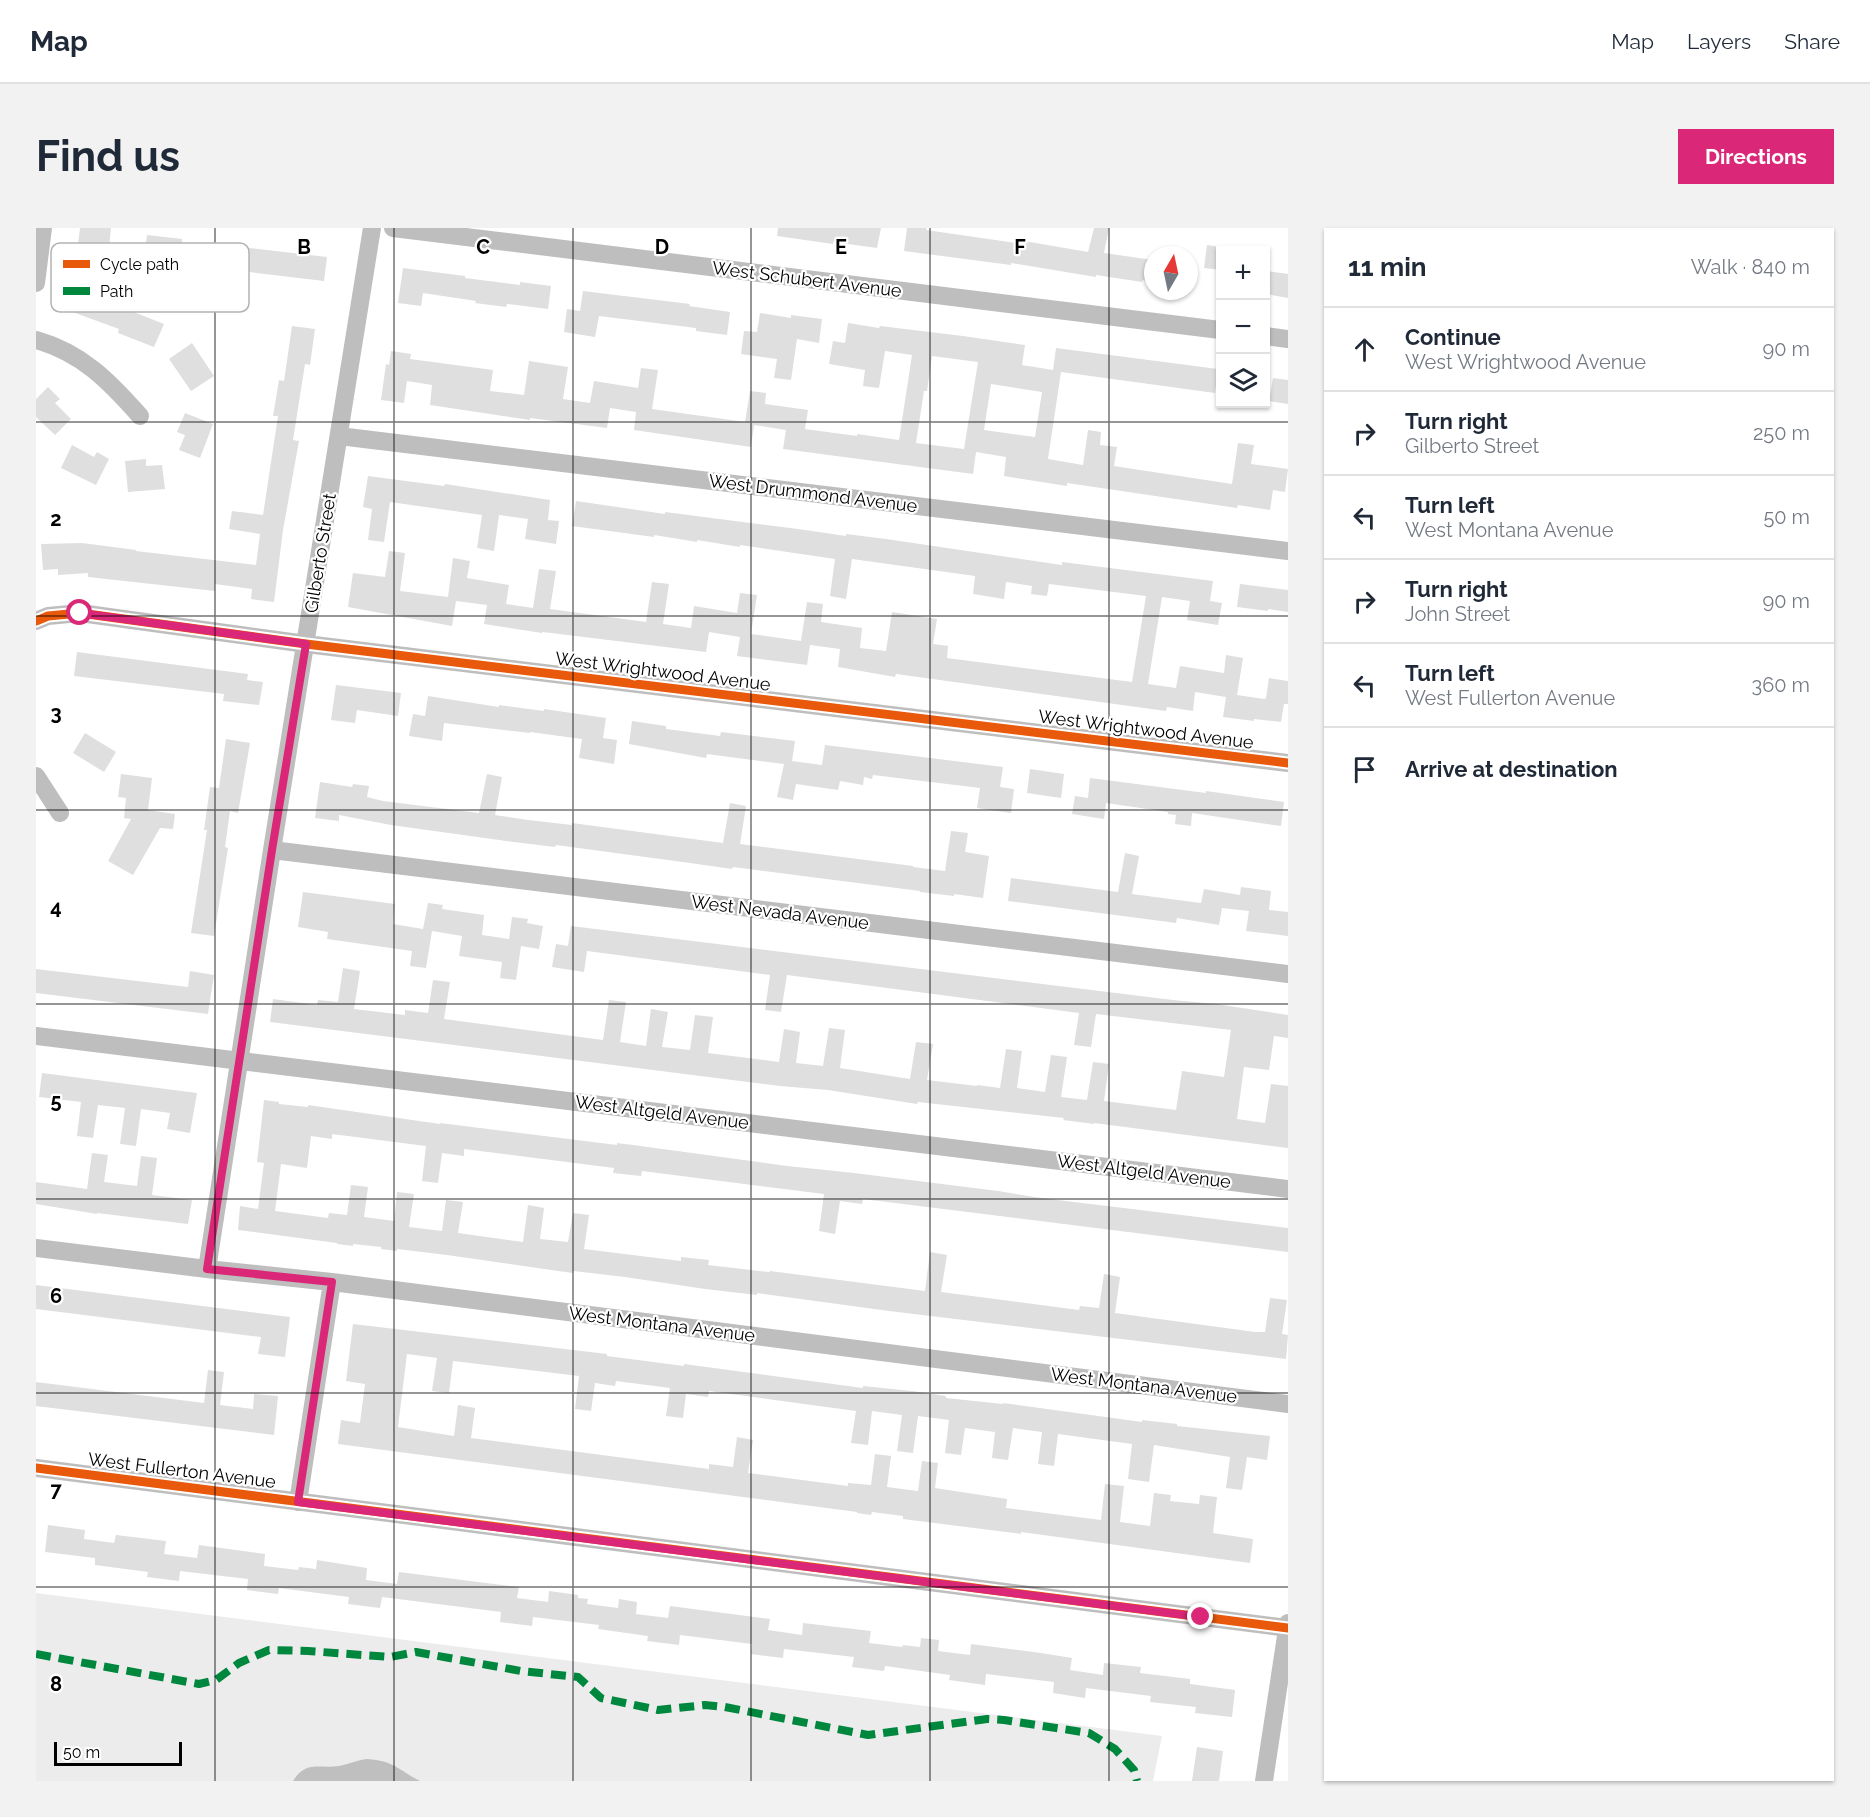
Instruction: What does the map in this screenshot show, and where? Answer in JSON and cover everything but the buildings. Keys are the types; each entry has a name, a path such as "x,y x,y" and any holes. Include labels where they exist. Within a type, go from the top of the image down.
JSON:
{"street":[{"path":"36,283 43,228"},
{"name":"Gilberto Street","path":"207,1269 372,228"},
{"name":"West Schubert Avenue","path":"393,228 1216,329"},
{"path":"1270,337 1288,339"},
{"path":"36,340 80,358 111,383 140,416"},
{"name":"West Drummond Avenue","path":"339,436 1288,551"},
{"name":"West Wrightwood Avenue","path":"36,621 48,616 80,613 306,644 1288,763"},
{"path":"36,776 60,813"},
{"name":"West Nevada Avenue","path":"272,850 1288,974"},
{"name":"West Altgeld Avenue","path":"36,1035 1288,1189"},
{"name":"West Montana Avenue","path":"36,1248 332,1282 1288,1404"},
{"path":"298,1502 332,1282"},
{"name":"West Fullerton Avenue","path":"36,1468 1288,1626"},
{"path":"1264,1781 1288,1626"}],"shaded area":[{"path":"36,1593 1162,1736 1153,1781 36,1781"},
{"path":"367,1759 390,1764 420,1781 293,1781 298,1774 308,1768 339,1766"}],"marked path":[{"path":"36,1654 199,1684 216,1680 239,1663 269,1650 390,1657 416,1652 521,1671 578,1677 601,1698 658,1710 705,1705 725,1707 868,1735 987,1719 1089,1733 1115,1749 1134,1770 1137,1781"}],"cycle path":[{"path":"36,621 48,616 80,613 306,644 1288,763"},
{"path":"36,1468 1288,1628"}],"route":[{"path":"80,613 306,644 207,1269 332,1282 298,1502 1201,1617"}]}
